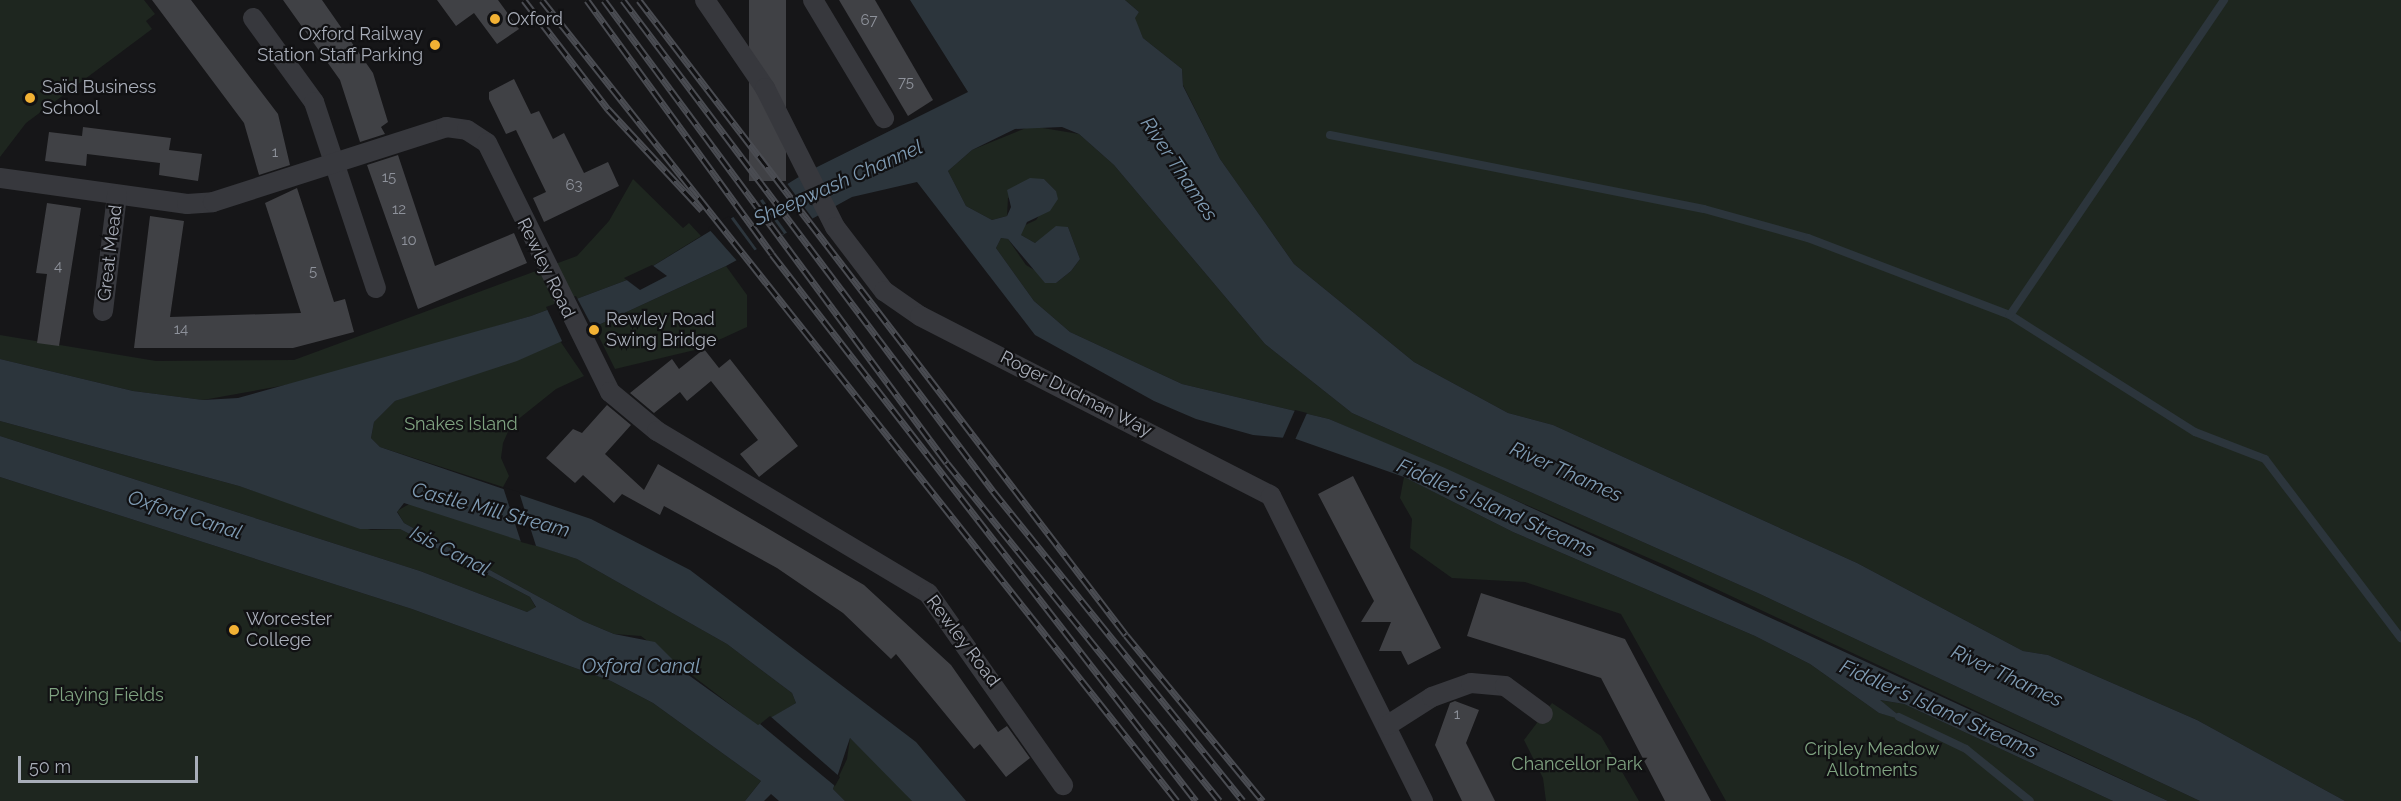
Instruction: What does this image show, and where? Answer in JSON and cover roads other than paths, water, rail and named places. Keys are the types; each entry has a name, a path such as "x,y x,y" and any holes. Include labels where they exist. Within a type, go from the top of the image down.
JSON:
{"street":[{"name":"Roger Dudman Way","path":"705,0 765,88 835,227 884,291 920,316 1272,496 1388,724 1423,801"},
{"path":"813,0 884,118"},
{"path":"253,18 314,102 376,288"},
{"name":"Rewley Road","path":"0,178 117,195 213,202 333,160 446,127 467,130 487,143 554,286 610,392 632,414 928,593 1063,785"},
{"name":"Great Mead","path":"103,311 117,195"},
{"path":"1388,724 1432,697 1471,682 1505,686 1544,714"}],"water":[{"path":"910,0 1125,0 1139,12 1135,18 1143,38 1182,69 1183,86 1220,159 1294,264 1414,362 1508,413 1553,425 1857,563 2023,651 2048,655 2197,720 2345,801 2200,801 1760,594 1352,413 1265,344 1114,165 1079,134 1062,127 1015,129 972,150 948,171 966,206 992,220 1007,216 1011,207 1007,190 1030,178 1044,179 1056,191 1058,199 1050,211 1027,222 1021,235 1035,243 1056,226 1068,227 1080,259 1071,271 1056,283 1045,283 1008,239 1001,238 996,248 1034,301 1070,332 1182,384 1329,419 1445,468 2168,801 2113,801 1904,704 1880,700 1906,721 1879,713 1810,664 1755,636 1513,532 1404,477 1296,439 1253,435 1196,419 1154,401 1035,335 917,182 852,197 726,266 594,327 517,361 395,401 374,422 371,438 380,447 591,519 690,570 916,742 966,801 912,801 850,738 833,789 845,801 779,801 771,794 764,801 745,801 761,781 653,703 611,681 412,609 0,477 0,436 420,571 527,612 536,607 530,597 400,529 360,529 239,486 0,421 0,359 133,391 203,400 238,398 531,316 635,277 807,172 968,92","holes":["404,503 577,559 727,644 792,693 796,703 758,725 687,674 655,642 614,634 583,621 404,523 397,512"]}],"waterway":[{"path":"2010,315 2224,0"},
{"path":"1330,135 1704,209 1808,238 2010,315 2195,432 2265,459 2401,638"},
{"path":"1899,717 1966,749 2030,801"}],"railway":[{"path":"524,0 608,109 702,210"},
{"path":"542,0 1177,801"},
{"path":"587,0 772,254 1196,801"},
{"path":"604,0 947,463 1220,801"},
{"path":"623,0 993,491 1243,801"},
{"path":"639,0 1126,635 1263,801"}],"place":[{"name":"Oxford","path":"495,19"},
{"name":"Oxford Railway Station Staff Parking","path":"435,45"},
{"name":"Saïd Business School","path":"30,98"},
{"name":"Rewley Road Swing Bridge","path":"594,330"},
{"name":"Worcester College","path":"234,630"}],"water label":[{"name":"River Thames","path":"1179,169"},
{"name":"Sheepwash Channel","path":"838,183"},
{"name":"River Thames","path":"1566,472"},
{"name":"Fiddler's Island Streams","path":"1496,508"},
{"name":"Castle Mill Stream","path":"491,510"},
{"name":"Oxford Canal","path":"185,515"},
{"name":"Isis Canal","path":"450,551"},
{"name":"Oxford Canal","path":"641,666"},
{"name":"River Thames","path":"2007,676"},
{"name":"Fiddler's Island Streams","path":"1939,709"}],"park label":[{"name":"Snakes Island","path":"461,424"},
{"name":"Playing Fields","path":"106,695"},
{"name":"Cripley Meadow Allotments","path":"1872,760"},
{"name":"Chancellor Park","path":"1577,764"}]}
